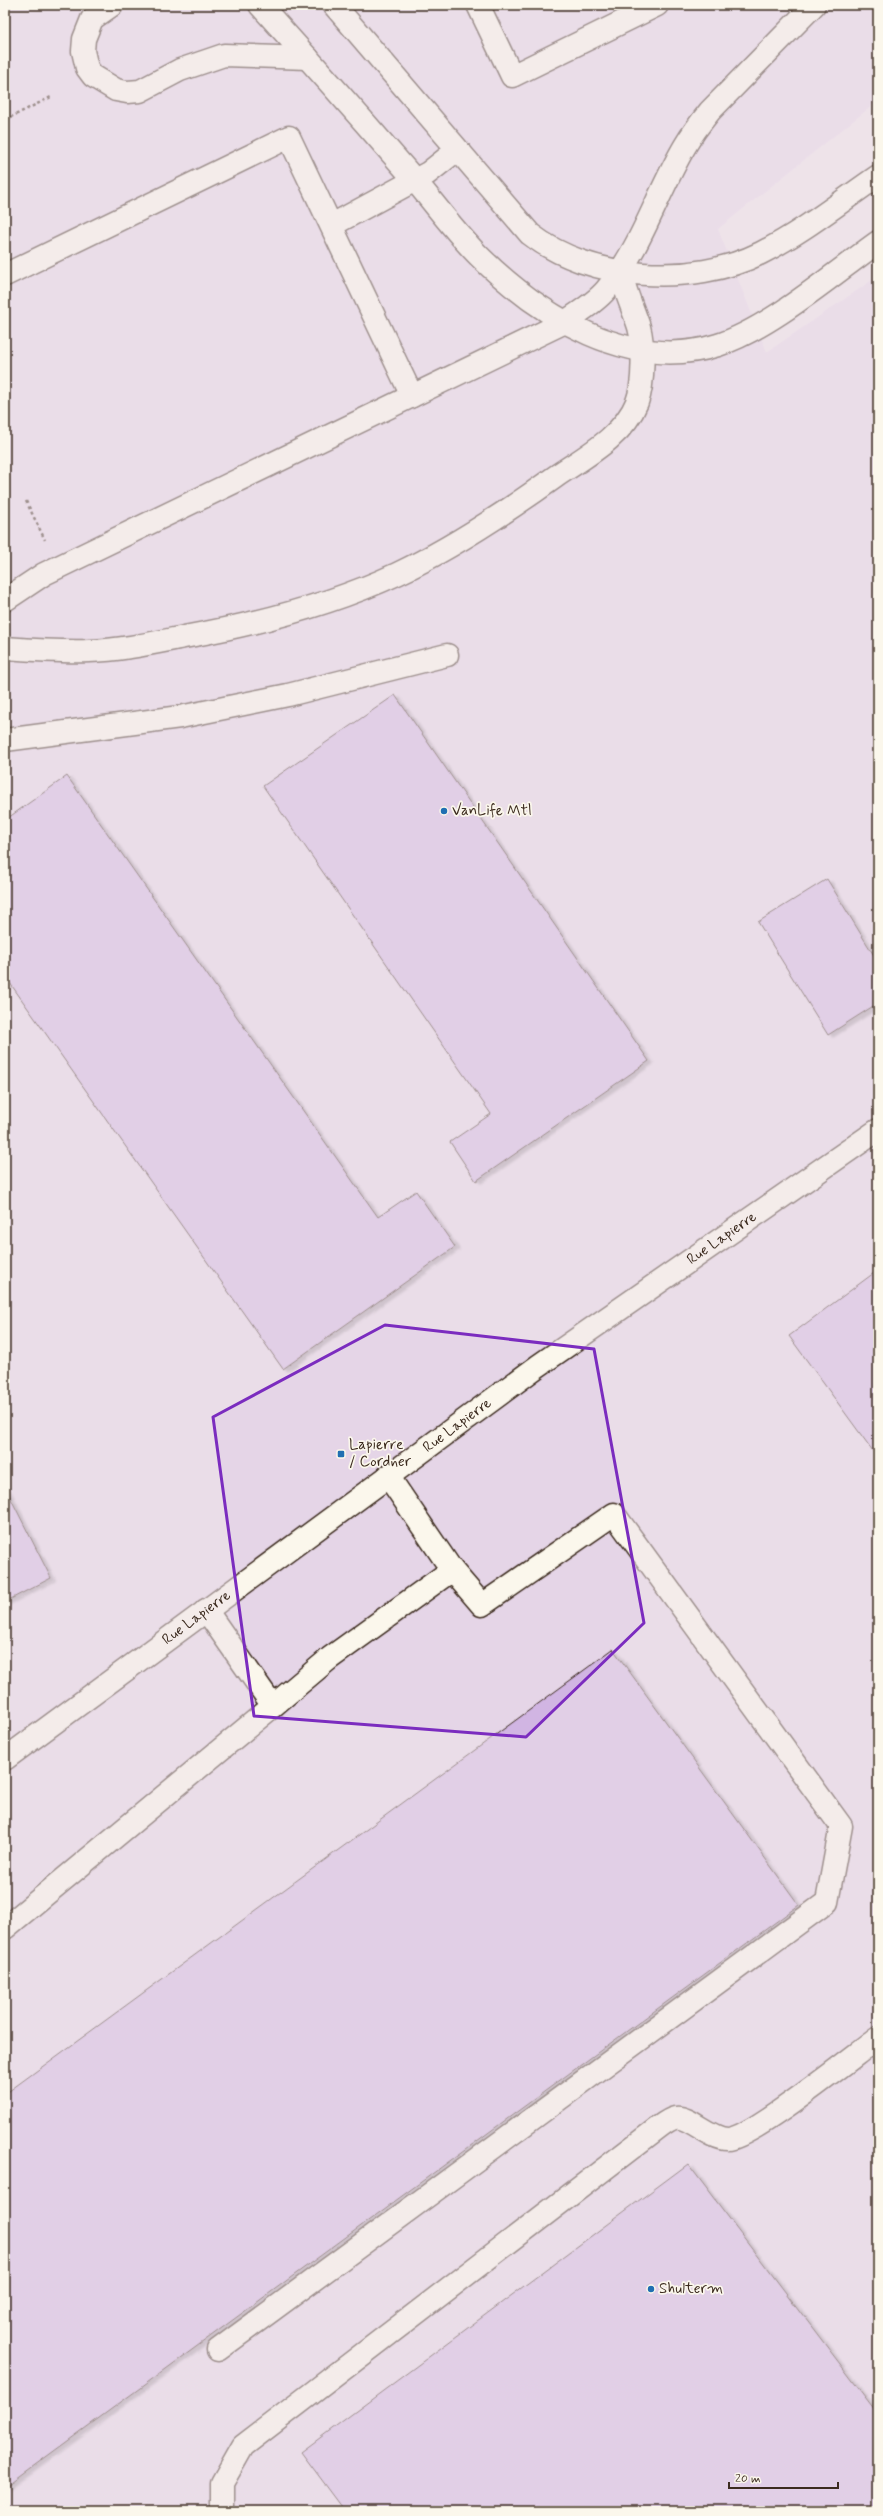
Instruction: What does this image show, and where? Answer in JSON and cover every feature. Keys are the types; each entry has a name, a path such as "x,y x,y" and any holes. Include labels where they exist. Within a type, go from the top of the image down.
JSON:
{"street":[{"path":"112,5 92,20 84,39 83,51 87,68 93,76 116,90 140,91 180,70 224,55 308,58"},
{"path":"260,5 415,180 479,256 535,303 566,322 604,339 642,350 679,352 717,345 742,336 793,303 878,242"},
{"path":"334,5 530,234 544,245 565,256 588,264 620,272 671,273 734,264 761,253 806,226 878,176"},
{"path":"478,5 512,76 657,5"},
{"path":"5,600 44,574 566,322 605,291 620,272 645,229 685,146 710,111 814,5"},
{"path":"5,276 289,137 332,224 412,396"},
{"path":"332,224 439,166 457,150"},
{"path":"5,648 54,652 92,651 132,647 228,629 285,614 359,589 397,574 493,519 543,486 621,428 638,400 642,350 640,329 627,298 620,272"},
{"path":"5,740 180,717 288,695 447,655"},
{"name":"Rue Lapierre","path":"5,1759 561,1350 878,1130"},
{"path":"218,2350 827,1902 841,1826 614,1514 482,1605 452,1570 388,1476"},
{"path":"5,1928 330,1658 452,1570"},
{"path":"206,1610 273,1706"},
{"path":"222,2511 222,2484 243,2446 659,2127 675,2118 687,2120 700,2129 728,2139 753,2130 878,2038"}],"path":[{"path":"5,120 54,96"},
{"path":"5,461 7,465"},
{"path":"26,502 49,547"}],"highlighted area":[{"path":"385,1325 594,1349 644,1623 526,1737 254,1716 213,1417"}],"shaded area":[{"path":"5,5 878,5 878,101 718,229 767,352 878,276 878,2511 5,2511"}],"building":[{"path":"395,695 649,1061 476,1181 450,1142 491,1114 263,786"},
{"path":"67,776 378,1217 416,1191 455,1247 283,1369 5,976 5,820"},
{"path":"827,879 878,962 878,1003 828,1035 758,922"},
{"path":"878,1270 878,1458 789,1336"},
{"path":"5,1487 51,1578 5,1602"},
{"path":"613,1649 799,1905 5,2487 5,2094"},
{"name":"Shulterm","path":"688,2164 878,2414 878,2511 345,2511 301,2452"}],"place":[{"name":"VanLife Mtl","path":"444,811"},
{"name":"Lapierre / Cordner","path":"341,1454"},
{"name":"Shulterm","path":"651,2289"}]}
